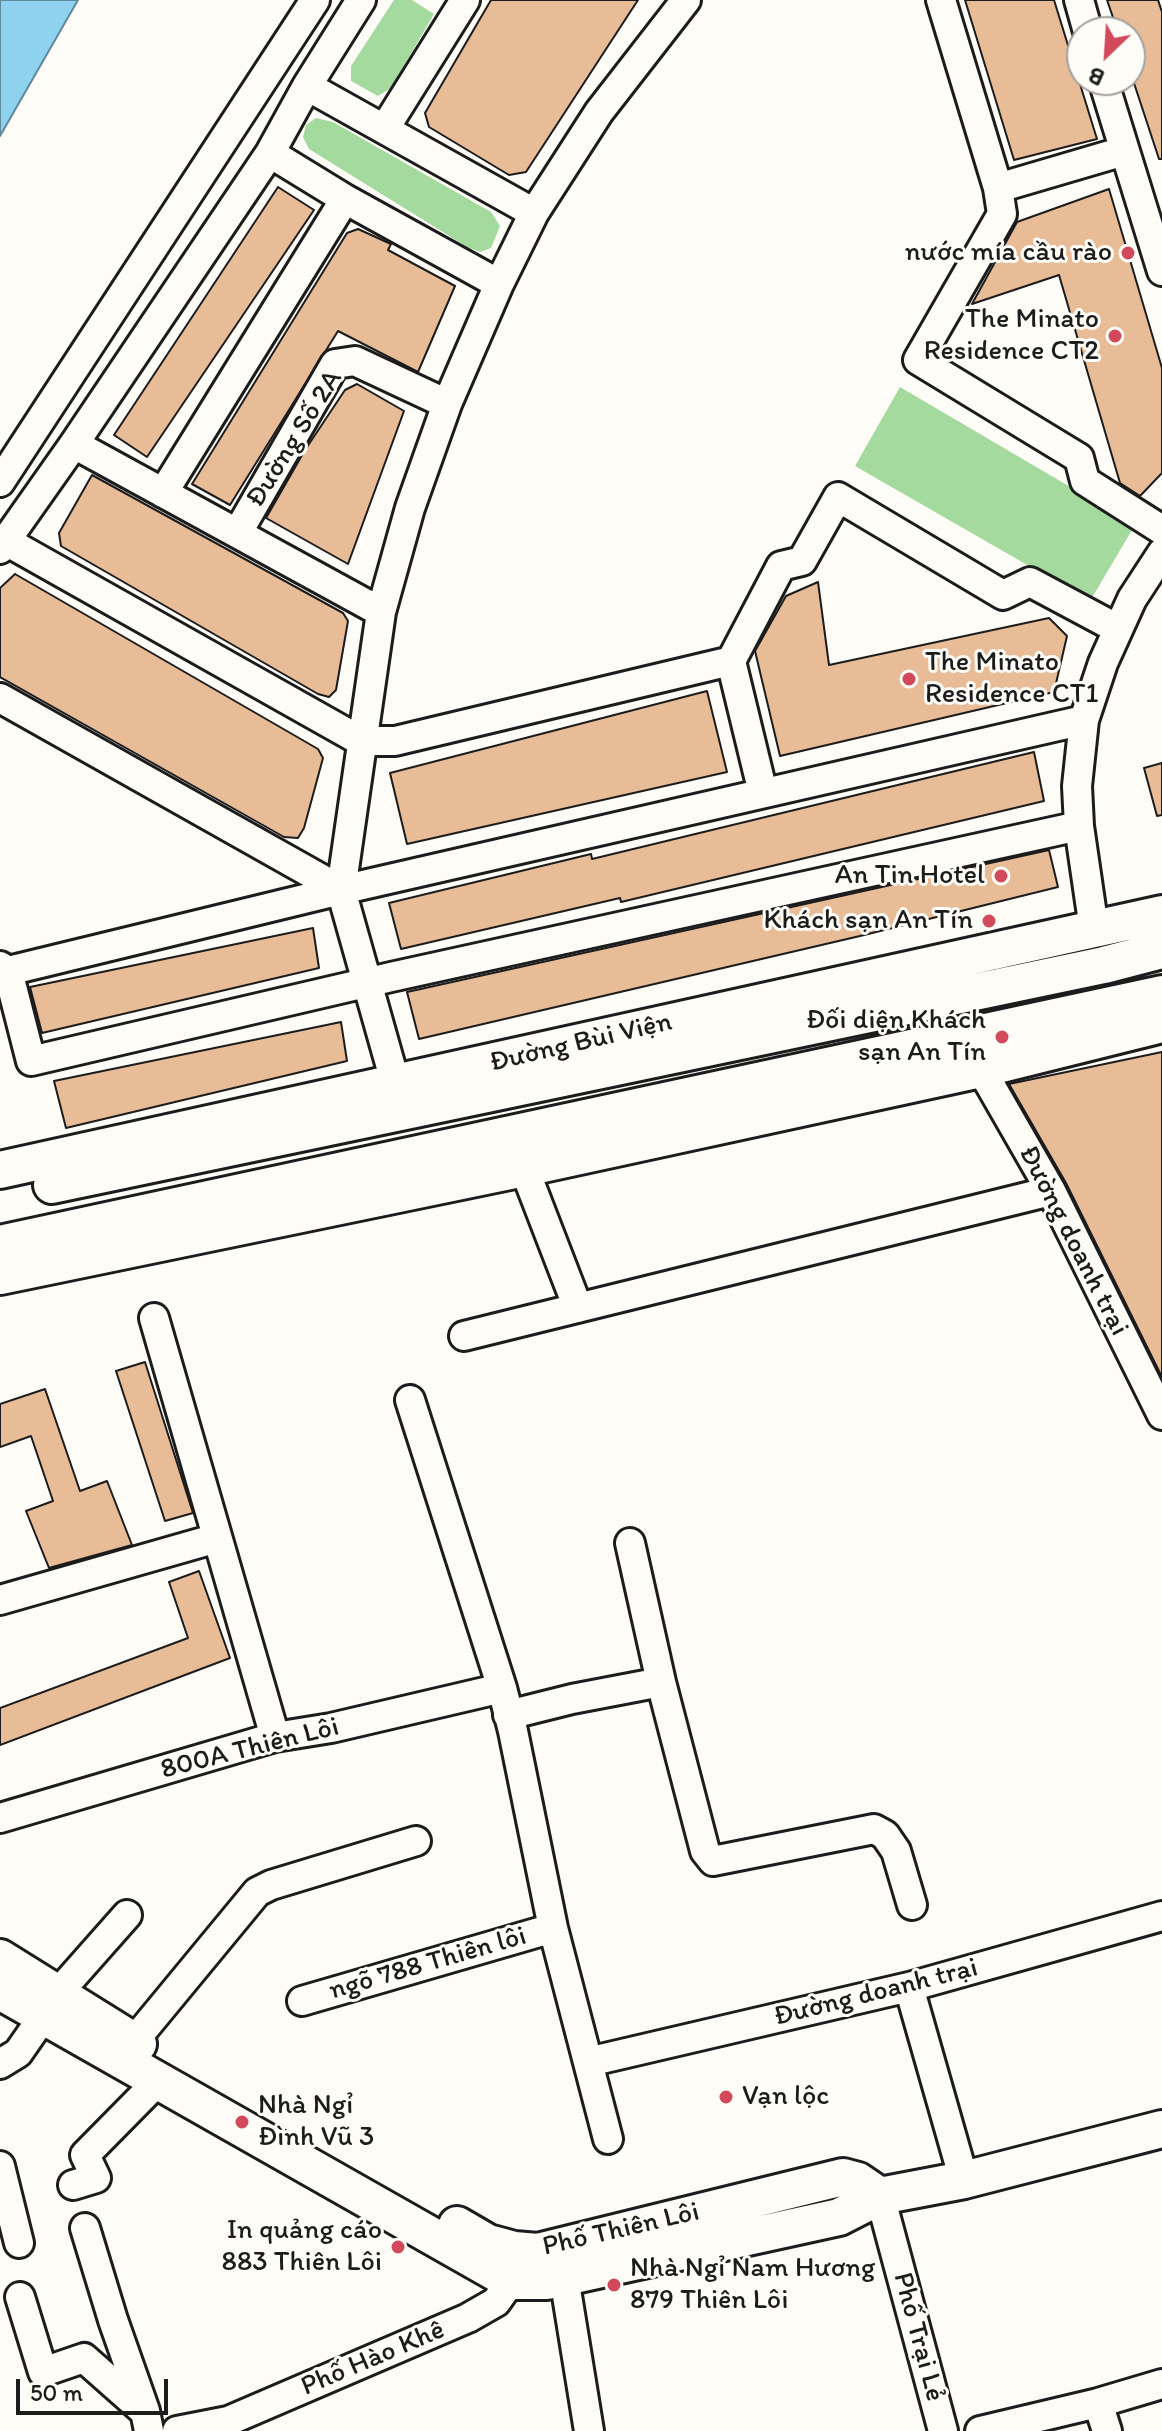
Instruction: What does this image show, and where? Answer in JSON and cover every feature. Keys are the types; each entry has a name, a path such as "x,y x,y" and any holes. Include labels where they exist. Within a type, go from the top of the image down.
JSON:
{"main road":[{"name":"Đường Bùi Viện","path":"0,1196 1162,914"},
{"path":"1094,929 1104,965"},
{"name":"Đường Bùi Viện","path":"0,1170 1104,965 1162,950"},
{"path":"0,1276 524,1168 981,1069 1160,1006"},
{"path":"0,1244 1160,1006"},
{"name":"Phố Thiên Lôi","path":"0,1958 50,2005 158,2081 547,2281 839,2217 880,2196 964,2180 1162,2129"},
{"name":"Phố Thiên Lôi","path":"0,1991 50,2005 134,2041 488,2243 512,2265"},
{"name":"Phố Thiên Lôi","path":"512,2265 538,2252 843,2177 858,2181 880,2196"}],"street":[{"path":"0,482 315,0"},
{"path":"361,0 307,86 270,153 3,545 361,741 395,741 731,661"},
{"path":"385,128 465,0"},
{"path":"399,1098 341,890 381,612 410,508 447,404 499,284 534,213 599,112 686,0"},
{"path":"941,0 998,188 1002,214 918,360 1079,458 1085,481 1162,530"},
{"path":"307,86 534,213"},
{"path":"1108,96 1162,271"},
{"path":"998,188 1124,151"},
{"path":"270,153 345,199 499,284"},
{"path":"163,493 345,199"},
{"name":"Đường Số 2A","path":"238,532 335,364 355,361 447,404"},
{"path":"74,444 381,612"},
{"path":"763,793 731,661 781,566 802,561 838,497 1003,595 1030,582 1118,629"},
{"path":"1094,929 1079,826 1077,786 1084,720 1103,663 1132,599 1162,553"},
{"path":"0,698 341,890"},
{"path":"1079,826 365,982 31,1061 4,968 1084,720"},
{"name":"Đường doanh trại","path":"981,1069 1051,1191 1162,1415"},
{"path":"524,1168 578,1308"},
{"path":"464,1336 1051,1191"},
{"path":"154,1318 275,1737"},
{"name":"ngõ 788 Thiên lôi","path":"410,1400 505,1701 553,1928 608,2139"},
{"path":"0,1600 217,1538"},
{"path":"630,1543 661,1682 705,1851 713,1861 874,1829 885,1835 896,1851 912,1905"},
{"name":"800A Thiên Lôi","path":"0,1818 275,1737 505,1701 572,1699 661,1682"},
{"path":"134,2041 257,1892 416,1841"},
{"path":"0,2064 18,2053 50,2005 127,1915"},
{"name":"Đường doanh trại","path":"588,2062 909,1987 1162,1916"},
{"name":"ngõ 788 Thiên lôi","path":"302,2001 553,1928"},
{"path":"909,1987 964,2180"},
{"path":"73,2185 96,2178 85,2155 158,2081"},
{"path":"0,2166 19,2243"},
{"name":"Phố Trại Lẻ","path":"880,2196 943,2431"},
{"path":"85,2228 147,2421"},
{"name":"Phố Hào Khê","path":"177,2431 229,2426 468,2318 496,2302 512,2265"},
{"path":"564,2277 589,2431"},
{"path":"20,2297 43,2372 84,2358 147,2421"},
{"path":"980,2431 1162,2384"},
{"path":"1098,2403 1107,2431"}],"green space":[{"path":"394,0 412,0 434,14 391,88 378,96 351,81 351,66"},
{"path":"316,118 333,122 491,212 500,226 491,248 480,252 467,247 309,149 303,137 306,125"},
{"path":"900,387 1135,525 1090,601 855,466"}],"water":[{"path":"0,0 78,0 0,136"}],"building":[{"path":"491,0 638,0 526,172 509,175 429,127 425,113"},
{"path":"965,0 1054,0 1066,39 1066,96 1084,96 1097,139 1014,160"},
{"path":"1107,0 1158,0 1162,12 1162,159 1159,159 1138,96 1146,96 1146,16 1112,16"},
{"path":"278,187 314,210 147,457 114,435"},
{"name":"The Minato Residence CT2","path":"1109,189 1162,368 1162,473 1140,496 1120,483 1059,275 972,304 1017,222"},
{"path":"358,229 391,244 388,250 455,286 418,372 338,331 230,505 192,484 347,233"},
{"path":"357,384 404,411 348,564 266,518 305,450 345,390"},
{"path":"92,475 343,613 348,621 336,690 329,697 318,694 61,546 59,533"},
{"path":"15,574 318,749 323,758 304,828 298,838 284,837 0,677 0,588"},
{"name":"The Minato Residence CT1","path":"818,582 829,665 1049,618 1067,636 1054,692 780,756 755,651 786,596"},
{"path":"707,691 727,772 407,844 390,773"},
{"path":"1034,752 1044,801 621,902 620,898 401,949 389,903 591,854 592,859"},
{"path":"1162,763 1162,815 1157,816 1144,768"},
{"path":"1049,850 1058,887 419,1039 407,992"},
{"path":"313,928 319,968 42,1033 30,987"},
{"path":"341,1022 347,1061 66,1128 54,1081"},
{"path":"1162,1052 1162,1377 1066,1183 1009,1084"},
{"path":"145,1362 193,1513 165,1521 116,1371"},
{"path":"45,1389 80,1491 107,1481 132,1545 49,1568 26,1511 53,1501 31,1436 0,1447 0,1404"},
{"path":"199,1571 230,1658 0,1745 0,1708 188,1638 169,1582"}],"place":[{"name":"nước mía cầu rào","path":"1128,253"},
{"name":"The Minato Residence CT2","path":"1115,336"},
{"name":"The Minato Residence CT1","path":"909,679"},
{"name":"An Tin Hotel","path":"1001,876"},
{"name":"Khách sạn An Tín","path":"989,921"},
{"name":"Đối diện Khách sạn An Tín","path":"1002,1037"},
{"name":"Vạn lộc","path":"726,2097"},
{"name":"Nhà Ngỉ Đình Vũ 3","path":"242,2122"},
{"name":"In quảng cáo 883 Thiên Lôi","path":"398,2247"},
{"name":"Nhà Ngỉ Nam Hương 879 Thiên Lôi","path":"614,2285"}]}
